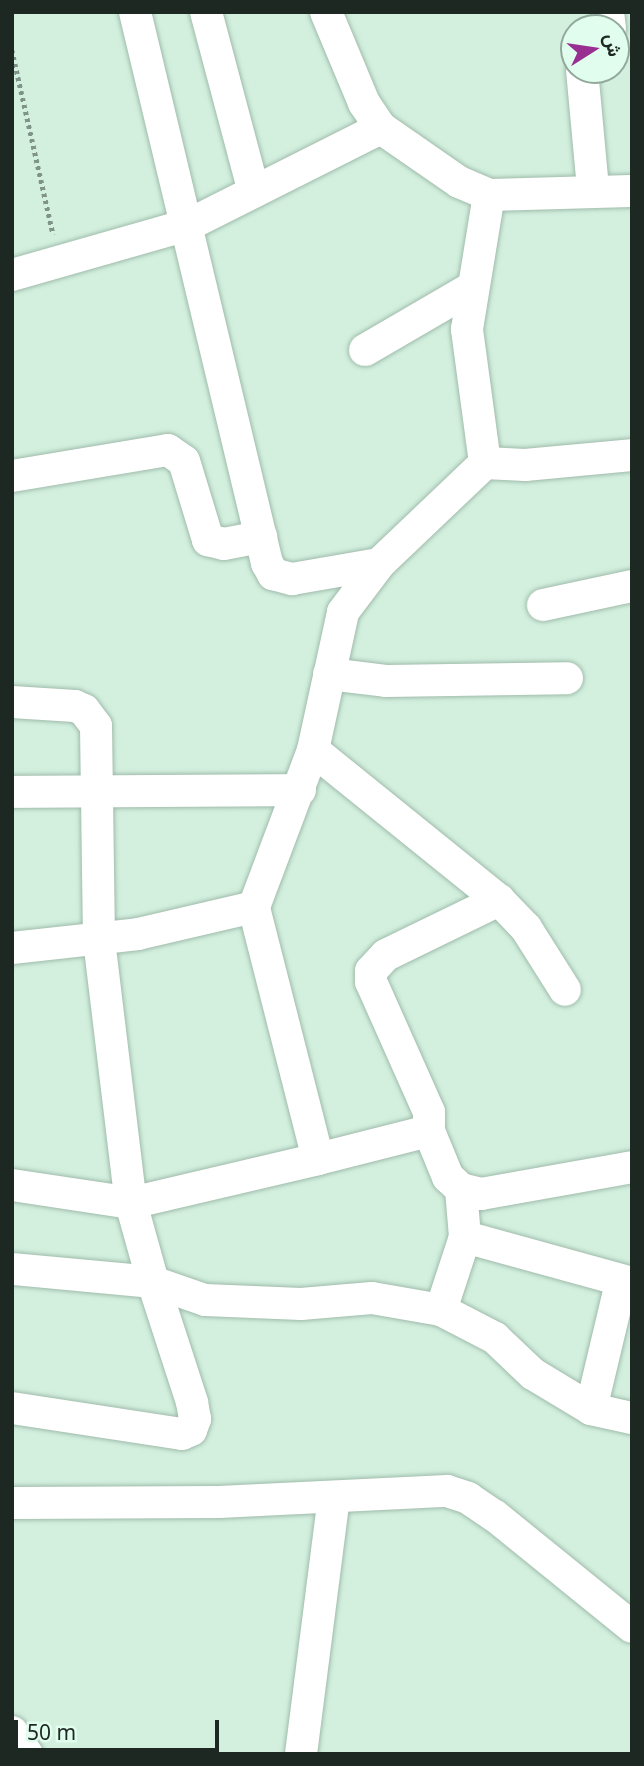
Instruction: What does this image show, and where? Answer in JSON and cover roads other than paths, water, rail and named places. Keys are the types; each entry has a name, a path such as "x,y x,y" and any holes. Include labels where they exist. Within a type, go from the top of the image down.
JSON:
{"street":[{"path":"135,12 267,563 281,579 379,564"},
{"path":"206,12 254,192"},
{"path":"326,12 364,103 381,128 419,158 489,195 593,189 632,191"},
{"path":"583,84 593,189"},
{"path":"12,275 59,264 188,225 381,128"},
{"path":"485,463 467,329 470,289 489,195"},
{"path":"365,350 470,289"},
{"path":"12,476 168,450 184,461 208,540 224,544 261,537"},
{"path":"318,1159 254,907 313,750 343,612 379,564 485,463 525,465 632,455"},
{"path":"543,605 632,586"},
{"path":"329,674 386,681 567,678"},
{"path":"12,702 84,710 96,726 99,940 131,1203 195,1419 191,1430 183,1434 12,1408"},
{"path":"313,750 499,900 526,928 565,990"},
{"path":"12,792 300,790"},
{"path":"499,900 386,955 371,971 371,982 429,1112 429,1132 447,1177 461,1189 481,1194 632,1167"},
{"path":"12,948 99,940 254,907"},
{"path":"12,1185 131,1203 429,1132"},
{"path":"441,1310 465,1237 461,1189"},
{"path":"465,1237 627,1283 591,1409"},
{"path":"12,1269 153,1282 205,1300 301,1304 372,1298 441,1310 495,1338 533,1374 591,1409 632,1418"},
{"path":"12,1503 334,1497 422,1490 447,1491 468,1498 632,1627"},
{"path":"302,1754 334,1497"},
{"path":"12,1732 27,1754"}]}
